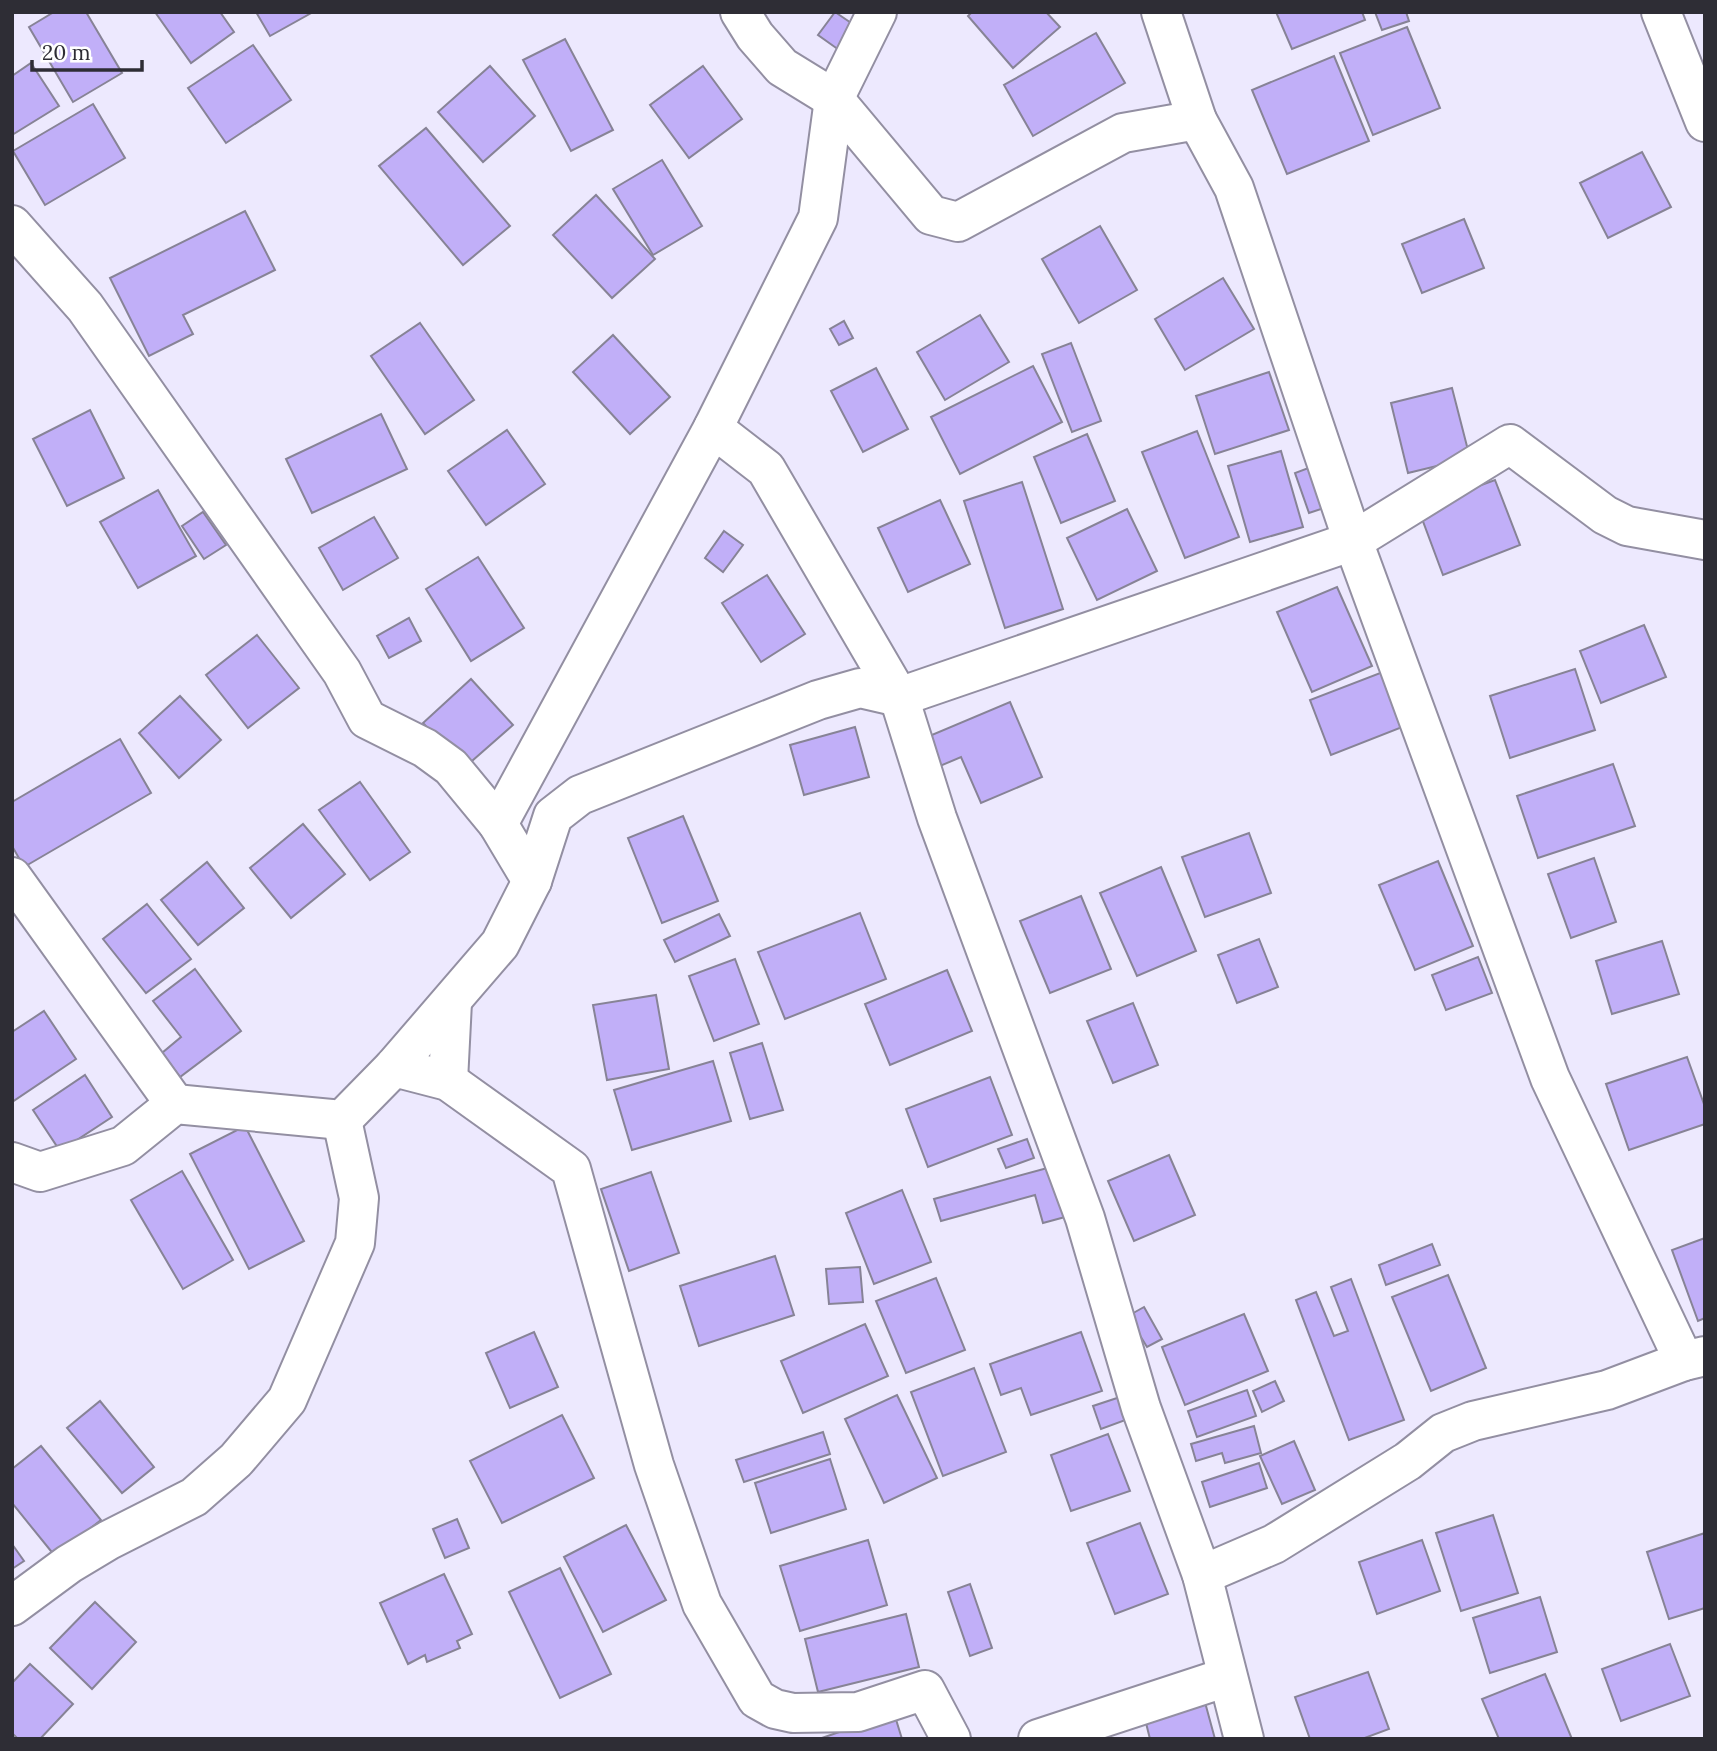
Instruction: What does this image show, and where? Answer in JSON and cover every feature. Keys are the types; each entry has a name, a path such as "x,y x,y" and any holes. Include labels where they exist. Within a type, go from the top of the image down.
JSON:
{"street":[{"path":"740,12 755,36 782,67 834,99 930,215 958,222 1123,133 1197,120"},
{"path":"498,824 713,428 818,218 834,99 877,12"},
{"path":"1161,12 1197,120 1234,188 1353,541 1550,1078 1694,1358 1607,1390 1473,1421 1443,1433 1408,1461 1274,1544 1202,1575"},
{"path":"1661,12 1705,121"},
{"path":"12,225 85,307 336,662 368,719 425,748 450,767 498,824 532,881"},
{"path":"713,428 766,469 900,697 937,818 1085,1218 1140,1408 1202,1575 1244,1739"},
{"path":"498,824 553,816 580,795 818,700 860,688 900,697 1353,541 1510,444 1605,515 1627,526 1705,540"},
{"path":"342,1120 453,1002 500,944 532,881 553,816"},
{"path":"12,877 175,1104"},
{"path":"448,1081 453,1002"},
{"path":"394,1067 448,1081 571,1169 654,1465 702,1604 757,1699 775,1709 793,1713 858,1712 925,1690 951,1739"},
{"path":"12,1162 40,1172 123,1146 175,1104 342,1120"},
{"path":"12,1605 109,1539 194,1497 236,1460 286,1400 355,1243 359,1198 342,1120"},
{"path":"1038,1739 1227,1677"}],"building":[{"path":"54,12 86,12 122,73 73,102 29,27"},
{"path":"155,12 220,12 234,32 191,63"},
{"path":"256,12 313,12 270,36"},
{"path":"835,12 857,27 839,50 818,35"},
{"path":"972,12 1046,12 1060,27 1013,68 968,16"},
{"path":"1276,12 1362,12 1365,20 1292,49"},
{"path":"1375,12 1406,12 1409,21 1382,30"},
{"path":"1407,27 1440,108 1373,135 1340,53"},
{"path":"1096,33 1125,83 1033,136 1004,85"},
{"path":"565,39 613,130 571,151 523,60"},
{"path":"253,45 291,100 226,143 188,88"},
{"path":"1334,56 1369,141 1287,174 1252,90"},
{"path":"31,63 59,106 12,135 12,76"},
{"path":"490,66 535,116 483,162 438,112"},
{"path":"703,66 742,119 689,158 650,105"},
{"path":"93,104 125,158 45,205 13,151"},
{"path":"426,128 510,226 463,265 379,166"},
{"path":"1642,152 1671,207 1608,238 1580,183"},
{"path":"662,160 702,226 653,255 613,189"},
{"path":"596,195 655,259 612,298 553,235"},
{"path":"245,211 275,270 183,315 193,334 149,356 110,278"},
{"path":"1464,219 1484,268 1422,293 1402,244"},
{"path":"1100,226 1137,290 1079,323 1042,259"},
{"path":"1223,278 1254,329 1185,370 1155,319"},
{"path":"980,315 1009,362 945,400 917,352"},
{"path":"844,321 853,338 839,345 830,329"},
{"path":"420,323 474,400 425,434 371,356"},
{"path":"613,335 670,397 630,434 573,372"},
{"path":"1071,343 1101,421 1072,432 1042,354"},
{"path":"1033,366 1062,422 960,474 931,417"},
{"path":"876,368 908,429 863,452 831,391"},
{"path":"1269,372 1289,430 1215,454 1196,396"},
{"path":"1452,388 1470,458 1408,473 1391,403"},
{"path":"90,410 124,478 67,506 33,439"},
{"path":"381,414 407,469 312,513 286,459"},
{"path":"507,430 545,484 486,525 448,471"},
{"path":"1197,431 1239,537 1185,558 1142,452"},
{"path":"1087,434 1115,501 1061,523 1034,457"},
{"path":"1281,451 1303,527 1250,542 1228,466"},
{"path":"1319,464 1333,505 1309,513 1295,473"},
{"path":"1495,480 1520,545 1443,575 1418,508"},
{"path":"1022,482 1063,609 1005,628 964,501"},
{"path":"158,490 196,556 138,588 100,522"},
{"path":"940,500 970,564 908,592 878,528"},
{"path":"1127,509 1157,571 1097,600 1067,538"},
{"path":"203,512 226,545 204,559 182,526"},
{"path":"374,517 398,558 343,590 319,548"},
{"path":"724,531 743,545 723,572 705,558"},
{"path":"478,557 524,628 471,661 426,589"},
{"path":"767,575 805,634 761,662 722,603"},
{"path":"1337,587 1372,666 1312,692 1277,612"},
{"path":"409,618 421,641 389,658 377,636"},
{"path":"1644,625 1666,677 1601,703 1580,651"},
{"path":"257,635 299,688 248,728 206,675"},
{"path":"1575,669 1595,730 1510,758 1490,696"},
{"path":"1388,670 1410,724 1331,755 1310,700"},
{"path":"471,679 513,725 464,768 423,723"},
{"path":"180,696 221,740 179,778 139,733"},
{"path":"1010,702 1042,777 981,803 961,757 940,766 927,737"},
{"path":"855,727 869,777 804,795 790,745"},
{"path":"120,739 151,793 24,867 12,846 12,802"},
{"path":"1613,764 1635,826 1538,858 1517,796"},
{"path":"360,782 410,852 370,880 319,810"},
{"path":"683,816 718,901 662,923 628,838"},
{"path":"303,824 345,874 291,918 250,868"},
{"path":"1249,833 1271,893 1205,917 1182,857"},
{"path":"1594,858 1616,922 1571,938 1548,874"},
{"path":"1438,861 1473,946 1415,970 1379,885"},
{"path":"207,862 244,908 198,945 161,900"},
{"path":"1161,867 1196,951 1137,976 1100,893"},
{"path":"1081,896 1111,969 1050,993 1020,921"},
{"path":"147,904 191,959 146,993 103,939"},
{"path":"860,913 886,979 785,1019 758,952"},
{"path":"719,914 730,936 675,962 664,940"},
{"path":"1259,939 1278,987 1237,1003 1218,955"},
{"path":"1662,941 1679,994 1612,1014 1596,961"},
{"path":"1478,957 1492,993 1446,1010 1432,975"},
{"path":"735,959 759,1024 714,1041 689,976"},
{"path":"195,969 241,1031 180,1077 162,1053 181,1037 153,1001"},
{"path":"947,970 972,1031 890,1065 865,1004"},
{"path":"656,995 669,1069 607,1080 593,1005"},
{"path":"1133,1003 1158,1065 1113,1083 1087,1021"},
{"path":"44,1011 76,1059 12,1102 12,1032"},
{"path":"762,1043 783,1110 750,1119 730,1053"},
{"path":"1687,1057 1705,1107 1705,1124 1629,1150 1606,1084"},
{"path":"713,1061 731,1121 632,1150 614,1090"},
{"path":"85,1075 112,1117 60,1151 33,1110"},
{"path":"990,1077 1012,1135 928,1167 906,1109"},
{"path":"245,1126 304,1241 249,1269 190,1154"},
{"path":"1027,1139 1034,1158 1006,1168 998,1149"},
{"path":"1169,1155 1195,1215 1134,1241 1108,1181"},
{"path":"1051,1167 1065,1217 1043,1223 1035,1195 941,1221 934,1199"},
{"path":"182,1171 233,1260 183,1289 131,1200"},
{"path":"651,1172 679,1253 629,1271 601,1189"},
{"path":"902,1190 931,1262 874,1284 846,1213"},
{"path":"1705,1238 1705,1318 1698,1321 1672,1250"},
{"path":"1432,1244 1440,1265 1386,1285 1379,1265"},
{"path":"775,1256 794,1315 699,1346 680,1286"},
{"path":"860,1267 863,1302 829,1304 826,1269"},
{"path":"1448,1275 1486,1368 1431,1391 1392,1297"},
{"path":"936,1278 965,1350 906,1373 876,1301"},
{"path":"1351,1279 1404,1420 1349,1440 1296,1300 1316,1292 1334,1336 1348,1331 1331,1287"},
{"path":"1144,1307 1162,1339 1147,1347 1128,1316"},
{"path":"1244,1314 1268,1371 1185,1405 1162,1347"},
{"path":"865,1324 888,1376 803,1413 781,1361"},
{"path":"534,1332 558,1387 510,1408 486,1353"},
{"path":"1081,1332 1102,1391 1031,1415 1021,1388 1001,1395 990,1364"},
{"path":"974,1368 1006,1452 943,1476 911,1392"},
{"path":"1275,1381 1284,1401 1262,1412 1253,1391"},
{"path":"1247,1390 1256,1416 1197,1437 1188,1411"},
{"path":"897,1395 937,1478 884,1503 845,1419"},
{"path":"1123,1396 1131,1418 1101,1429 1093,1406"},
{"path":"100,1401 154,1467 122,1493 67,1428"},
{"path":"562,1415 594,1478 502,1523 470,1461"},
{"path":"1254,1426 1261,1453 1225,1463 1222,1453 1196,1461 1191,1444"},
{"path":"823,1432 830,1454 744,1482 736,1460"},
{"path":"1108,1434 1130,1491 1071,1511 1051,1455"},
{"path":"1294,1441 1315,1490 1282,1504 1260,1456"},
{"path":"41,1446 101,1520 55,1556 12,1503 12,1469"},
{"path":"830,1459 846,1509 771,1533 755,1483"},
{"path":"1259,1463 1267,1488 1210,1507 1202,1482"},
{"path":"1493,1515 1518,1593 1461,1611 1436,1533"},
{"path":"457,1519 469,1548 445,1558 433,1529"},
{"path":"1140,1523 1168,1594 1115,1614 1087,1543"},
{"path":"626,1525 666,1600 603,1632 564,1557"},
{"path":"1705,1533 1705,1608 1669,1619 1647,1552"},
{"path":"868,1540 887,1605 800,1631 780,1566"},
{"path":"1422,1540 1440,1591 1377,1614 1359,1562"},
{"path":"12,1544 24,1561 12,1569"},
{"path":"560,1568 611,1674 560,1698 509,1592"},
{"path":"444,1574 472,1634 457,1641 460,1648 427,1662 425,1655 408,1664 380,1603"},
{"path":"970,1584 992,1648 970,1656 948,1592"},
{"path":"1540,1597 1557,1652 1490,1673 1473,1618"},
{"path":"95,1602 136,1642 92,1689 50,1648"},
{"path":"906,1614 919,1667 818,1692 805,1639"},
{"path":"1670,1644 1690,1696 1621,1721 1602,1669"},
{"path":"30,1664 73,1704 40,1739 18,1739 12,1733 12,1683"},
{"path":"1368,1672 1389,1729 1362,1739 1310,1739 1295,1697"},
{"path":"1545,1674 1572,1739 1499,1739 1482,1699"},
{"path":"1203,1695 1215,1739 1150,1739 1143,1711"},
{"path":"894,1713 902,1739 819,1739"}]}
